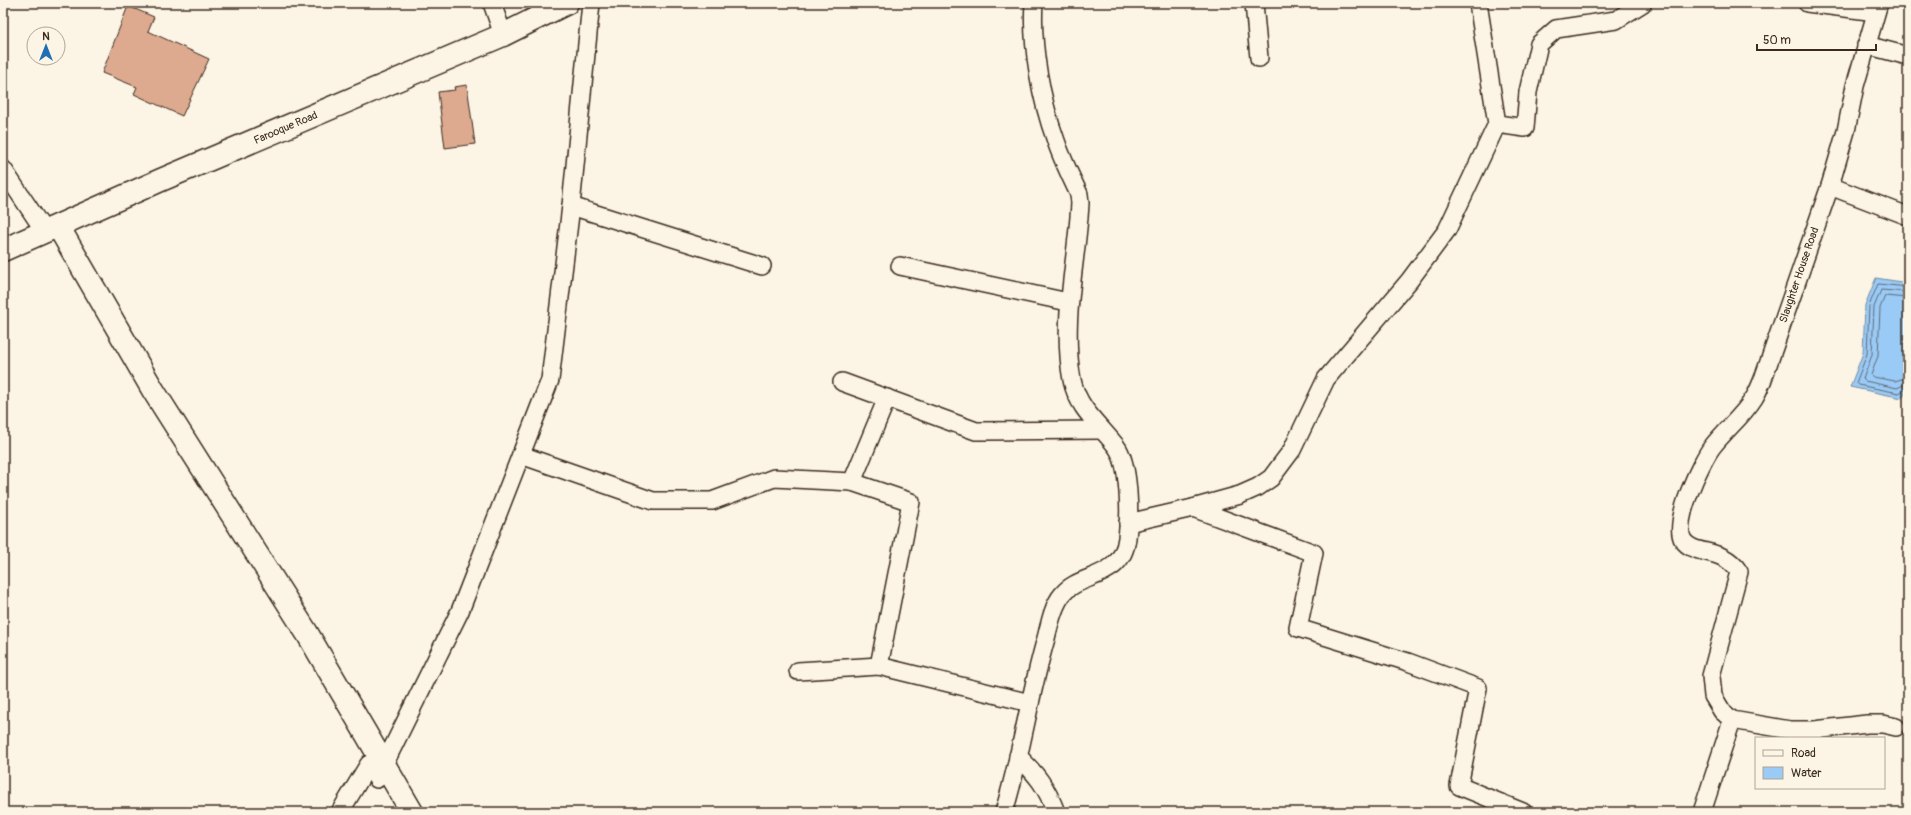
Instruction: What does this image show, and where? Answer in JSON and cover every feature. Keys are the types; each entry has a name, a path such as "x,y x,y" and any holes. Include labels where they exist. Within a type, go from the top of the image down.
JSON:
{"street":[{"path":"492,3 503,35"},
{"name":"Farooque Road","path":"3,250 168,176 503,35 567,3"},
{"path":"340,812 377,769 460,611 550,380 571,206 591,3"},
{"path":"1004,812 1031,694 1052,619 1062,595 1071,587 1096,577 1113,565 1125,549 1128,523 1125,473 1122,457 1117,447 1087,414 1078,400 1072,380 1067,331 1068,302 1080,202 1055,140 1041,84 1033,41 1034,3"},
{"path":"1254,3 1259,58"},
{"path":"1128,523 1240,496 1258,487 1271,478 1292,450 1326,379 1409,281 1447,230 1497,124 1478,3"},
{"path":"1497,124 1525,128 1528,92 1539,44 1556,29 1616,20 1643,3"},
{"path":"1807,3 1877,8"},
{"name":"Slaughter House Road","path":"1732,720 1722,711 1713,696 1711,676 1739,572 1733,563 1724,557 1691,547 1683,540 1680,528 1684,510 1696,475 1711,448 1753,399 1764,379 1830,186 1846,131 1866,45 1877,8"},
{"path":"1866,45 1908,56"},
{"path":"3,168 52,229 168,443 269,592 377,769 398,812"},
{"path":"1830,186 1908,216"},
{"path":"571,206 762,266"},
{"path":"900,266 1068,302"},
{"path":"842,382 976,431 1102,430"},
{"path":"852,482 887,398"},
{"path":"521,455 653,501 712,501 774,478 852,482 911,502 879,666"},
{"path":"1193,508 1314,553 1298,628 1408,662 1478,688 1459,786 1524,812"},
{"path":"798,671 879,666 1030,703"},
{"path":"1702,812 1732,720 1790,730 1814,730 1867,724 1883,724 1896,727"},
{"path":"1018,756 1039,778 1050,797 1056,812"},
{"path":"377,769 412,812"}],"water":[{"path":"1876,278 1908,283 1908,390 1902,398 1850,387 1863,353 1865,305"}],"building":[{"path":"128,6 154,17 148,31 209,59 182,116 134,94 137,87 102,73"},
{"path":"467,85 475,144 445,148 438,92 455,90 454,87"}]}
